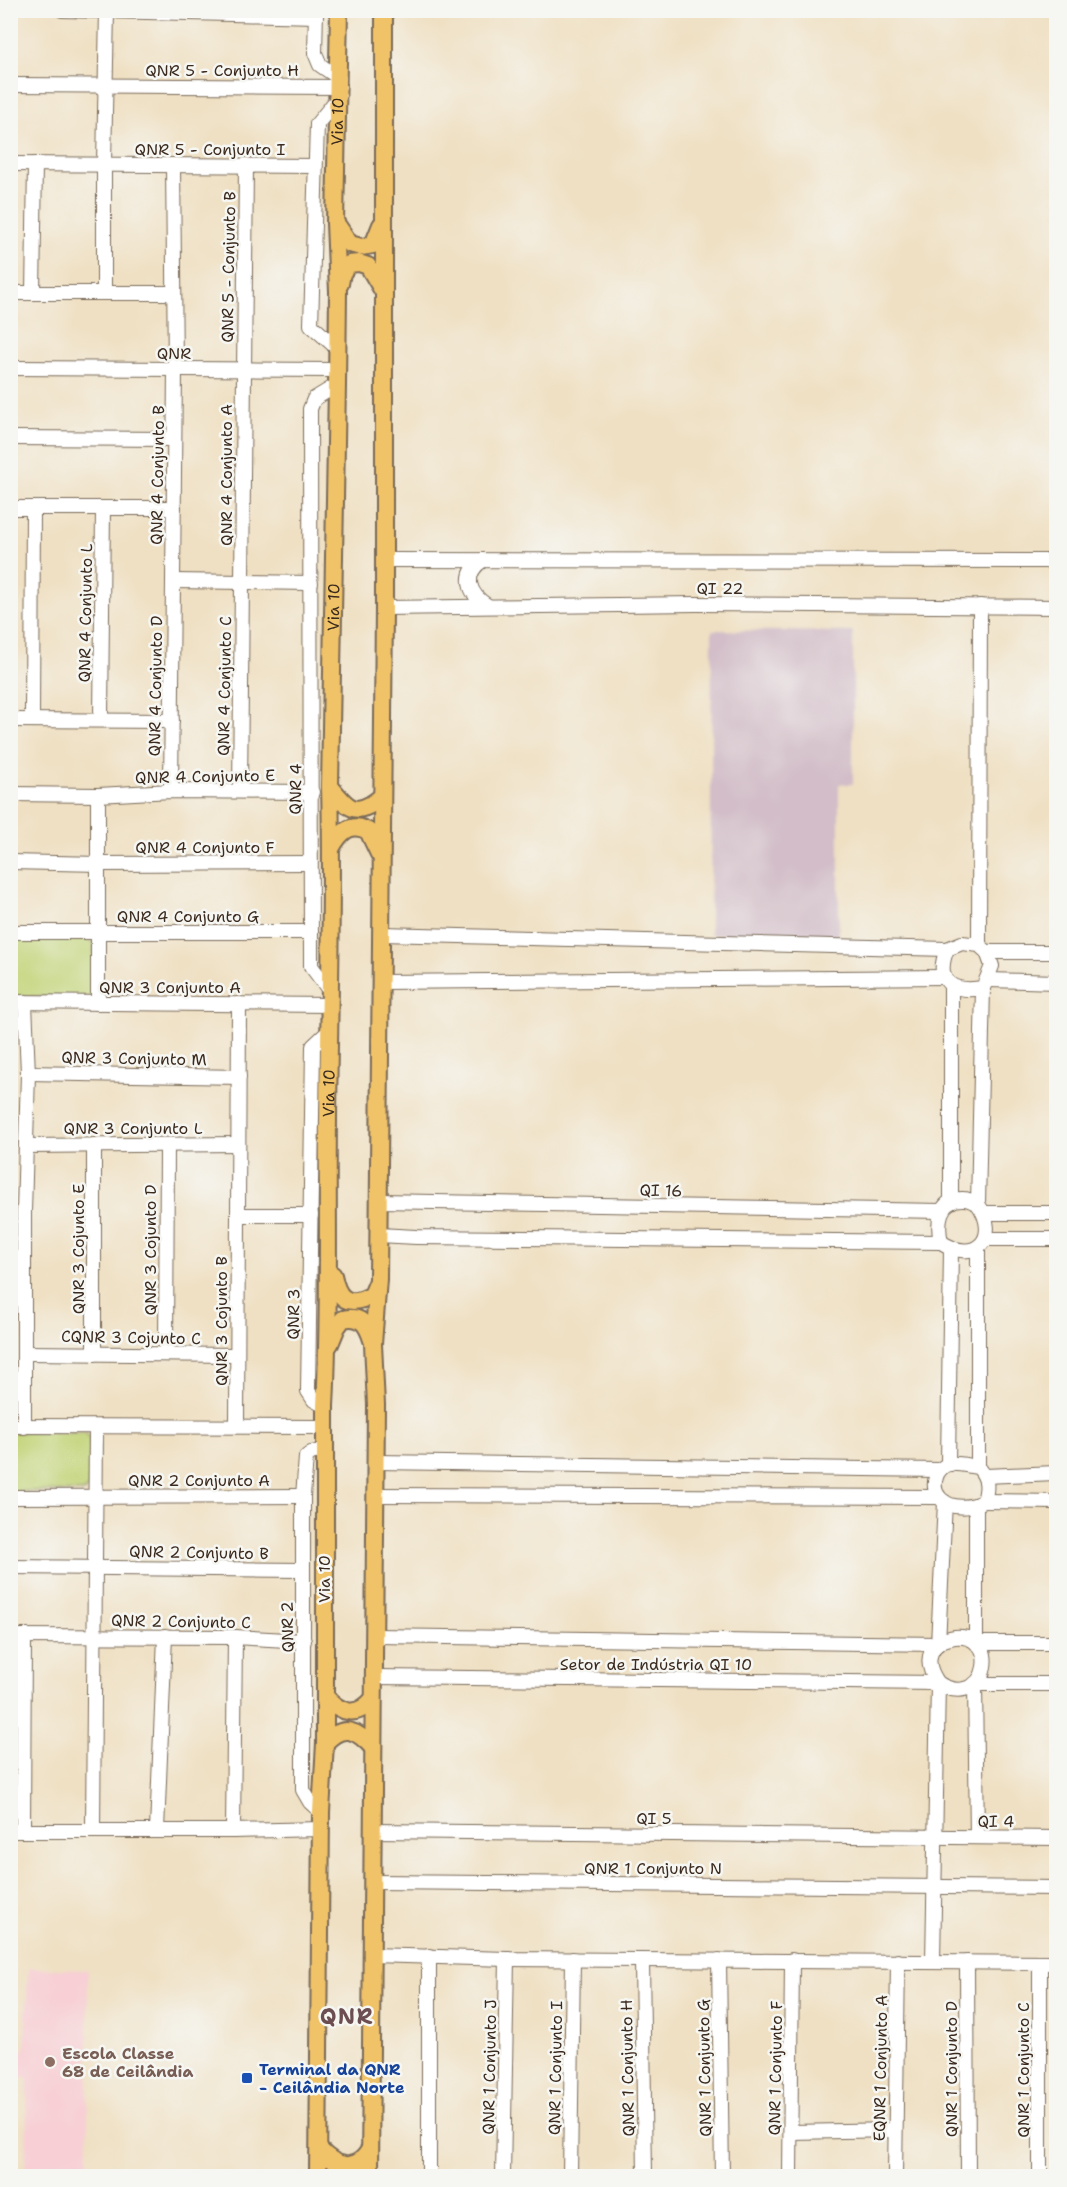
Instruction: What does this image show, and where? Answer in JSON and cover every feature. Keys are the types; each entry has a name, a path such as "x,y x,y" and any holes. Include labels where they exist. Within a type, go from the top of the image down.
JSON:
{"main road":[{"name":"Via 10","path":"318,2176 321,1820 325,1743 325,1406 328,1352 329,997 332,847 330,786 338,292 335,223 339,10"},
{"path":"370,2176 376,1462 373,1344 379,1235 384,608 383,378 386,214 384,10"},
{"path":"335,223 350,244 361,247 373,245 386,214"},
{"path":"338,292 342,273 349,264 358,263 368,266 385,293"},
{"path":"330,786 346,806 358,810 369,807 381,797"},
{"path":"332,847 338,836 347,828 357,826 363,828 371,836 381,860"},
{"path":"329,1241 335,1282 342,1298 356,1302 372,1295 378,1279"},
{"path":"328,1352 337,1327 343,1319 358,1319 363,1322 368,1327 373,1344"},
{"path":"325,1696 331,1703 350,1712 366,1707 374,1699"},
{"path":"325,1743 333,1735 342,1731 354,1732 364,1737 373,1748"},
{"path":"319,2149 329,2159 340,2164 351,2165 365,2158 370,2149"}],"street":[{"path":"62,10 316,13 315,53 320,65 339,87 317,124 311,325 337,348"},
{"path":"104,293 107,11"},
{"name":"QNR 5 - Conjunto H","path":"10,85 339,87"},
{"name":"QNR 5 - Conjunto I","path":"10,164 315,166"},
{"path":"33,293 35,164"},
{"name":"QNR 4 Conjunto B","path":"173,165 175,369 173,581"},
{"name":"QNR 5 - Conjunto B","path":"243,369 246,165"},
{"path":"10,293 174,293"},
{"name":"QNR","path":"10,368 243,369 337,377"},
{"name":"QNR 4 Conjunto A","path":"242,581 243,369"},
{"name":"QNR 4","path":"329,997 311,966 310,409 314,399 337,377"},
{"path":"10,438 174,439"},
{"path":"10,508 174,508"},
{"path":"32,720 33,508"},
{"name":"QNR 4 Conjunto L","path":"101,719 103,508"},
{"path":"384,560 1056,561"},
{"path":"483,560 474,569 469,586 479,601 488,606"},
{"path":"173,581 311,583"},
{"name":"QNR 4 Conjunto D","path":"171,791 173,581"},
{"name":"QNR 4 Conjunto C","path":"240,791 242,581"},
{"name":"QI 22","path":"384,608 696,604 1056,607"},
{"path":"976,1643 980,1503 987,1489 982,1471 982,1243 987,1225 981,1208 986,984 992,966 983,949 980,606"},
{"path":"10,720 172,721"},
{"name":"QNR 4 Conjunto E","path":"98,795 171,791 312,792"},
{"path":"10,794 98,795 100,933 10,932"},
{"name":"QNR 4 Conjunto F","path":"10,862 310,863"},
{"name":"QNR 4 Conjunto G","path":"98,1003 100,933 311,932"},
{"path":"381,934 947,949 962,943 983,949 1056,952"},
{"path":"938,1644 941,1500 934,1484 943,1467 946,1245 937,1226 946,1206 948,982 942,962 947,949"},
{"path":"381,982 948,982 968,991 986,984 1056,982"},
{"name":"QNR 3 Conjunto A","path":"10,1002 239,1004 329,997"},
{"path":"25,1003 28,1073 27,1146 17,1213 24,1353 17,1427 325,1427"},
{"path":"239,1004 238,1215 311,1215"},
{"name":"QNR 3","path":"325,1406 314,1400 308,1391 313,1046 329,1031"},
{"name":"QNR 3 Conjunto M","path":"28,1073 239,1077"},
{"name":"QNR 3 Conjunto L","path":"27,1146 238,1144"},
{"name":"QNR 3 Cojunto E","path":"94,1145 94,1353"},
{"name":"QNR 3 Cojunto D","path":"166,1354 167,1145"},
{"path":"946,1206 964,1199 981,1208 1056,1213"},
{"name":"QI 16","path":"379,1201 946,1206"},
{"name":"QNR 3 Cojunto B","path":"237,1426 238,1215"},
{"path":"379,1235 946,1245 962,1252 982,1243 1056,1239"},
{"name":"CQNR 3 Cojunto C","path":"24,1353 237,1355"},
{"path":"93,1831 96,1427"},
{"name":"QNR 2","path":"321,1820 303,1790 303,1496 306,1457 311,1452 325,1450"},
{"path":"376,1462 943,1467 982,1471 1056,1473"},
{"path":"375,1495 941,1500 962,1507 980,1503 1056,1502"},
{"path":"10,1497 95,1496"},
{"name":"QNR 2 Conjunto A","path":"95,1496 303,1496"},
{"name":"QNR 2 Conjunto B","path":"10,1566 303,1570"},
{"path":"94,1636 17,1636 17,1831 233,1831 321,1820"},
{"name":"QNR 2 Conjunto C","path":"94,1636 235,1637 304,1641"},
{"path":"157,1830 165,1636"},
{"name":"Setor de Indústria QI 10","path":"375,1636 938,1644"},
{"path":"957,1636 967,1637 976,1643 983,1652 985,1664 982,1675 975,1684 956,1691 946,1689 938,1683 932,1674 930,1664 931,1654 938,1644 946,1638 957,1636"},
{"path":"233,1831 235,1637"},
{"path":"976,1643 1056,1643"},
{"name":"Setor de Indústria QI 10","path":"374,1677 938,1683"},
{"path":"933,1961 938,1683"},
{"path":"975,1684 1056,1684"},
{"path":"975,1684 977,1837"},
{"name":"QI 5","path":"373,1831 936,1837"},
{"name":"QI 4","path":"936,1837 1056,1838"},
{"name":"QNR 1 Conjunto N","path":"373,1882 1056,1888"},
{"path":"372,1955 507,1959 1056,1963"},
{"path":"429,1956 429,2176"},
{"name":"QNR 1 Conjunto J","path":"503,2176 507,1959"},
{"name":"QNR 1 Conjunto I","path":"570,2176 573,1959"},
{"name":"QNR 1 Conjunto H","path":"642,1960 645,2176"},
{"name":"QNR 1 Conjunto G","path":"719,1960 722,2176"},
{"name":"QNR 1 Conjunto F","path":"790,2176 792,1960"},
{"name":"EQNR 1 Conjunto A","path":"895,2176 898,1961"},
{"name":"QNR 1 Conjunto D","path":"967,1962 968,2176"},
{"name":"QNR 1 Conjunto C","path":"1040,1963 1040,2176"},
{"path":"790,2132 895,2130"}],"shaded area":[{"path":"712,630 853,632 853,784 839,784 839,936 710,935"},
{"name":"Escola Classe 68 de Ceilândia","path":"28,1968 88,1970 88,2176 25,2176 28,2078 12,2074 13,2050 25,2050"}],"green space":[{"path":"11,938 88,938 94,944 94,993 89,998 11,996"},
{"path":"11,1432 85,1433 90,1437 89,1487 84,1492 11,1491"}],"place":[{"name":"Escola Classe 68 de Ceilândia","path":"50,2062"},
{"name":"Terminal da QNR - Ceilândia Norte","path":"247,2078"}],"district":[{"name":"QNR","path":"347,2016"}]}
